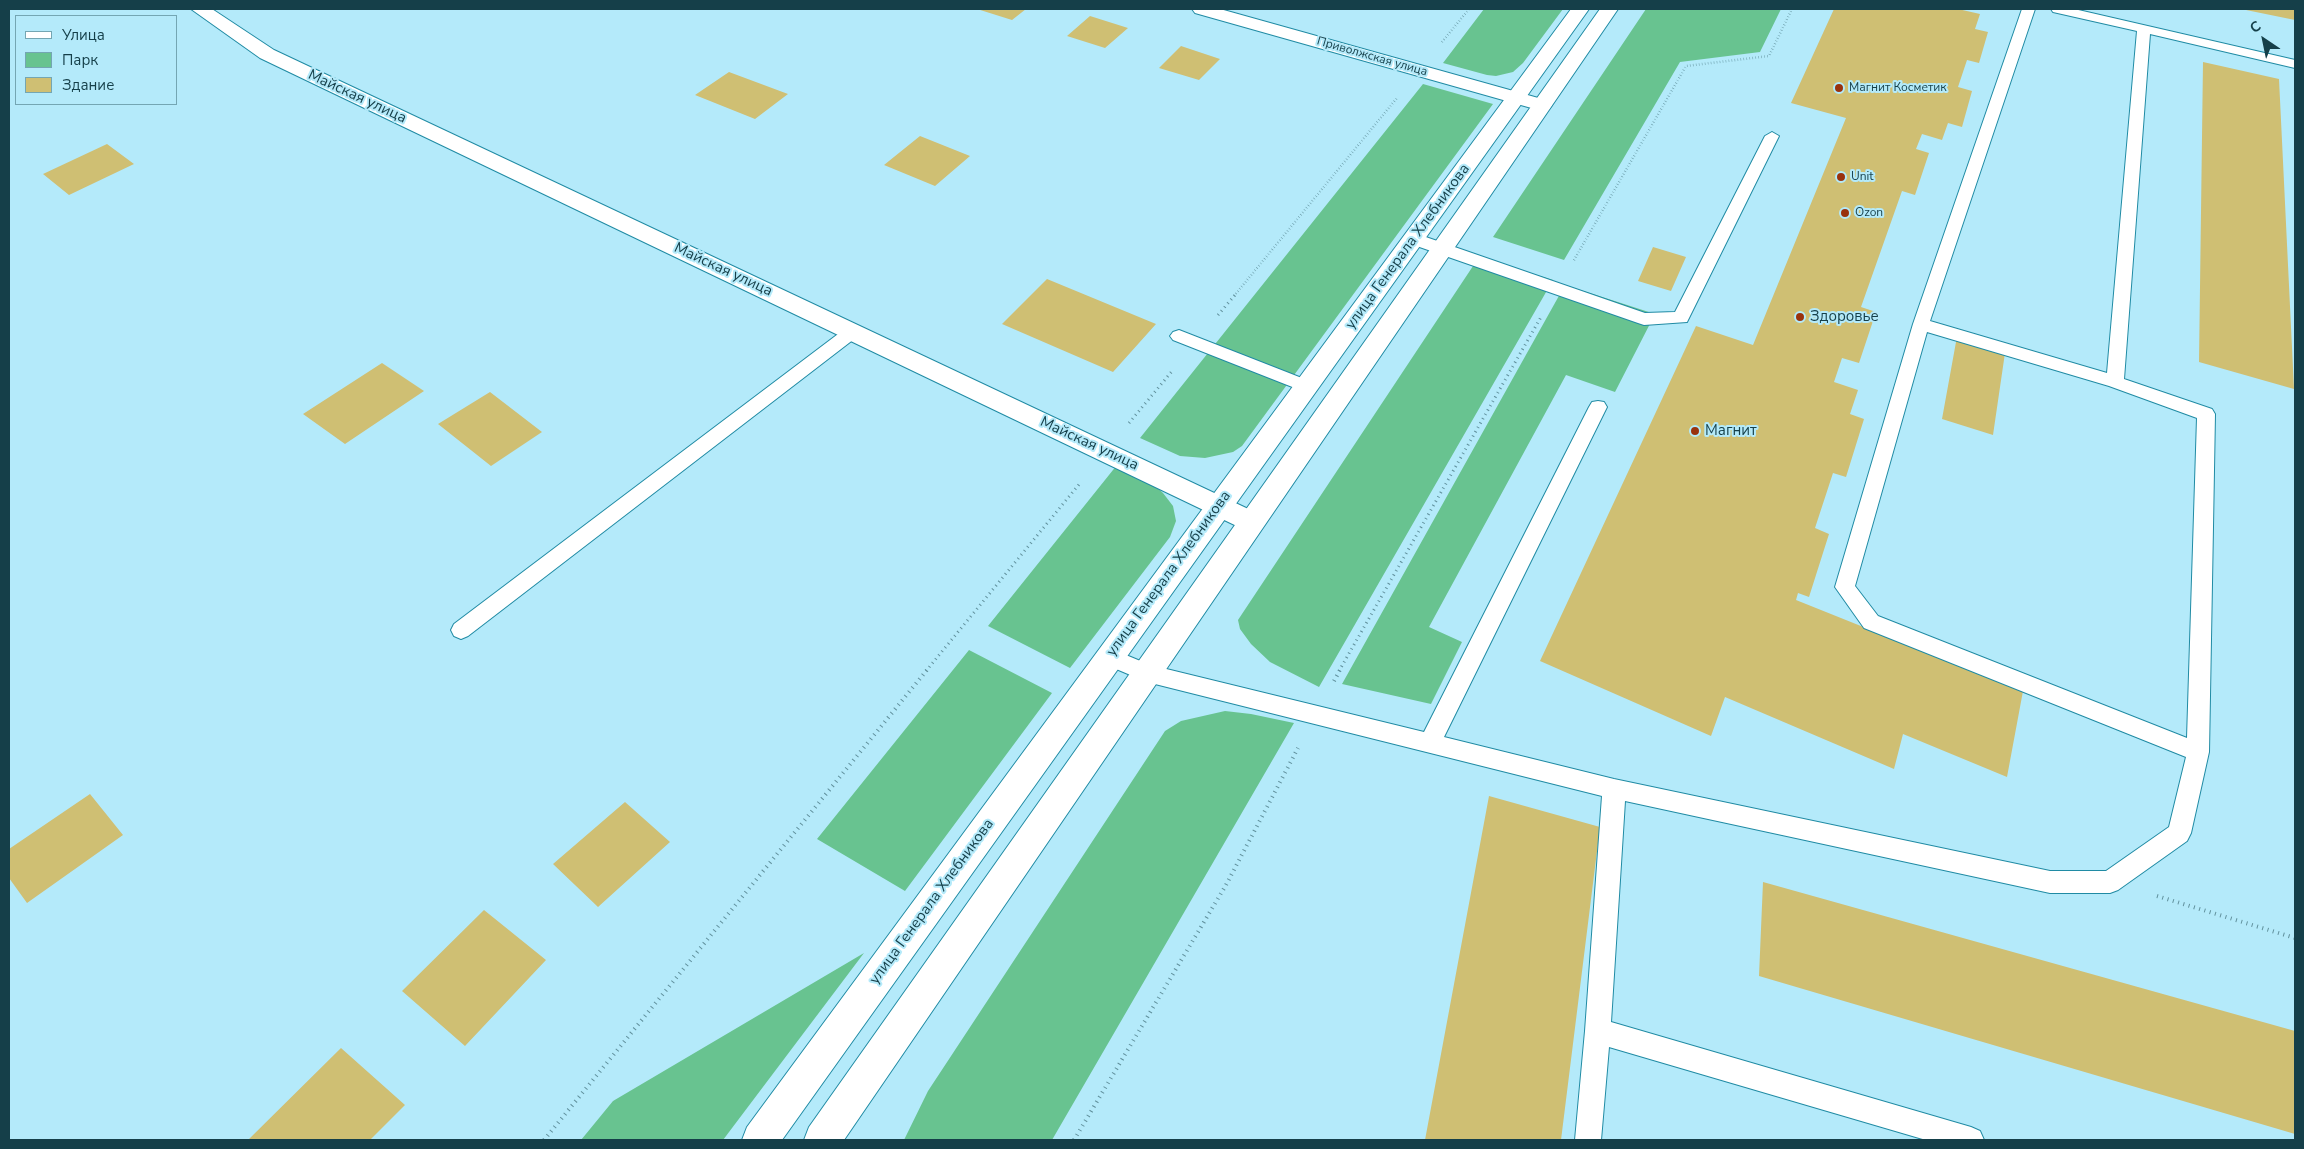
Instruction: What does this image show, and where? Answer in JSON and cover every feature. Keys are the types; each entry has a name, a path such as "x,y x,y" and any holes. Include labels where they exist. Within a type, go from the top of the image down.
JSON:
{"street":[{"name":"Майская улица","path":"200,9 267,54 1252,522"},
{"name":"Приволжская улица","path":"1201,9 1542,105"},
{"name":"улица Генерала Хлебникова","path":"760,1140 1580,9"},
{"name":"улица Генерала Хлебникова","path":"822,1140 1610,9"}],"lane":[{"path":"2028,9 1921,324 1845,587 1871,622 2198,752"},
{"path":"2058,9 2295,64"},
{"path":"2115,382 2144,30"},
{"path":"1414,239 1644,319 1681,318 1772,136"},
{"path":"1109,657 1147,673 1614,789 2050,882 2110,882 2179,833 2198,752 2206,414 2115,382 1921,324"},
{"path":"461,630 852,332"},
{"path":"1179,336 1306,386"},
{"path":"1430,743 1598,408"},
{"path":"1588,1140 1598,1031 1614,789"},
{"path":"1598,1031 1971,1140"}],"path":[{"path":"544,1140 1469,9"},
{"path":"1331,687 1556,289 1604,212 1686,66 1770,56 1792,9"},
{"path":"1074,1140 1226,886 1299,747"},
{"path":"2110,882 2295,938"}],"green space":[{"path":"1484,9 1563,9 1523,63 1513,72 1496,76 1487,75 1443,63"},
{"path":"1646,9 1781,9 1760,52 1680,62 1564,260 1493,237"},
{"path":"1423,84 1493,104 1242,446 1233,452 1205,458 1180,456 1140,438"},
{"path":"1479,257 1553,280 1319,687 1270,662 1251,644 1240,629 1238,620"},
{"path":"1565,285 1655,314 1615,392 1566,375 1429,627 1462,642 1431,704 1342,684"},
{"path":"1117,465 1150,481 1163,493 1173,506 1176,521 1170,537 1070,668 988,626"},
{"path":"969,650 1052,693 905,891 817,839"},
{"path":"1225,711 1294,723 1052,1140 904,1140 928,1091 1165,731 1181,721"},
{"path":"864,953 723,1140 581,1140 613,1101"}],"building":[{"path":"977,9 1026,9 1012,20"},
{"path":"1834,9 1958,9 1980,14 1975,29 1988,32 1979,63 1967,60 1958,87 1972,91 1962,127 1948,123 1942,140 1922,134 1916,149 1929,153 1915,195 1902,191 1861,307 1876,312 1859,363 1842,358 1834,382 1858,390 1850,414 1864,419 1846,477 1833,473 1815,528 1829,534 1809,597 1798,593 1796,600 2023,691 2007,777 1903,734 1894,769 1725,697 1711,736 1540,661 1696,326 1753,345 1846,118 1791,103"},
{"path":"2295,9 2295,20 2246,10"},
{"path":"1090,16 1128,28 1105,48 1067,36"},
{"path":"1181,46 1220,59 1199,80 1159,68"},
{"path":"2203,62 2279,79 2294,389 2199,362"},
{"path":"729,72 788,94 755,119 695,95"},
{"path":"920,136 970,156 935,186 884,165"},
{"path":"107,144 134,164 69,195 43,174"},
{"path":"1653,247 1686,257 1671,291 1638,281"},
{"path":"1047,279 1156,324 1113,372 1002,324"},
{"path":"1958,331 2006,346 1993,435 1942,419"},
{"path":"382,363 424,391 345,444 303,414"},
{"path":"490,392 542,432 491,466 438,424"},
{"path":"90,794 123,835 27,903 9,878 9,849"},
{"path":"1489,796 1600,827 1561,1140 1425,1140"},
{"path":"625,802 670,842 598,907 553,864"},
{"path":"1763,882 2295,1031 2295,1134 1759,976"},
{"path":"484,910 546,960 465,1046 402,991"},
{"path":"341,1048 405,1105 370,1140 248,1140"}],"place":[{"name":"Магнит Косметик","path":"1839,88"},
{"name":"Unit","path":"1841,177"},
{"name":"Ozon","path":"1845,213"},
{"name":"Здоровье","path":"1800,317"},
{"name":"Магнит","path":"1695,431"}]}
